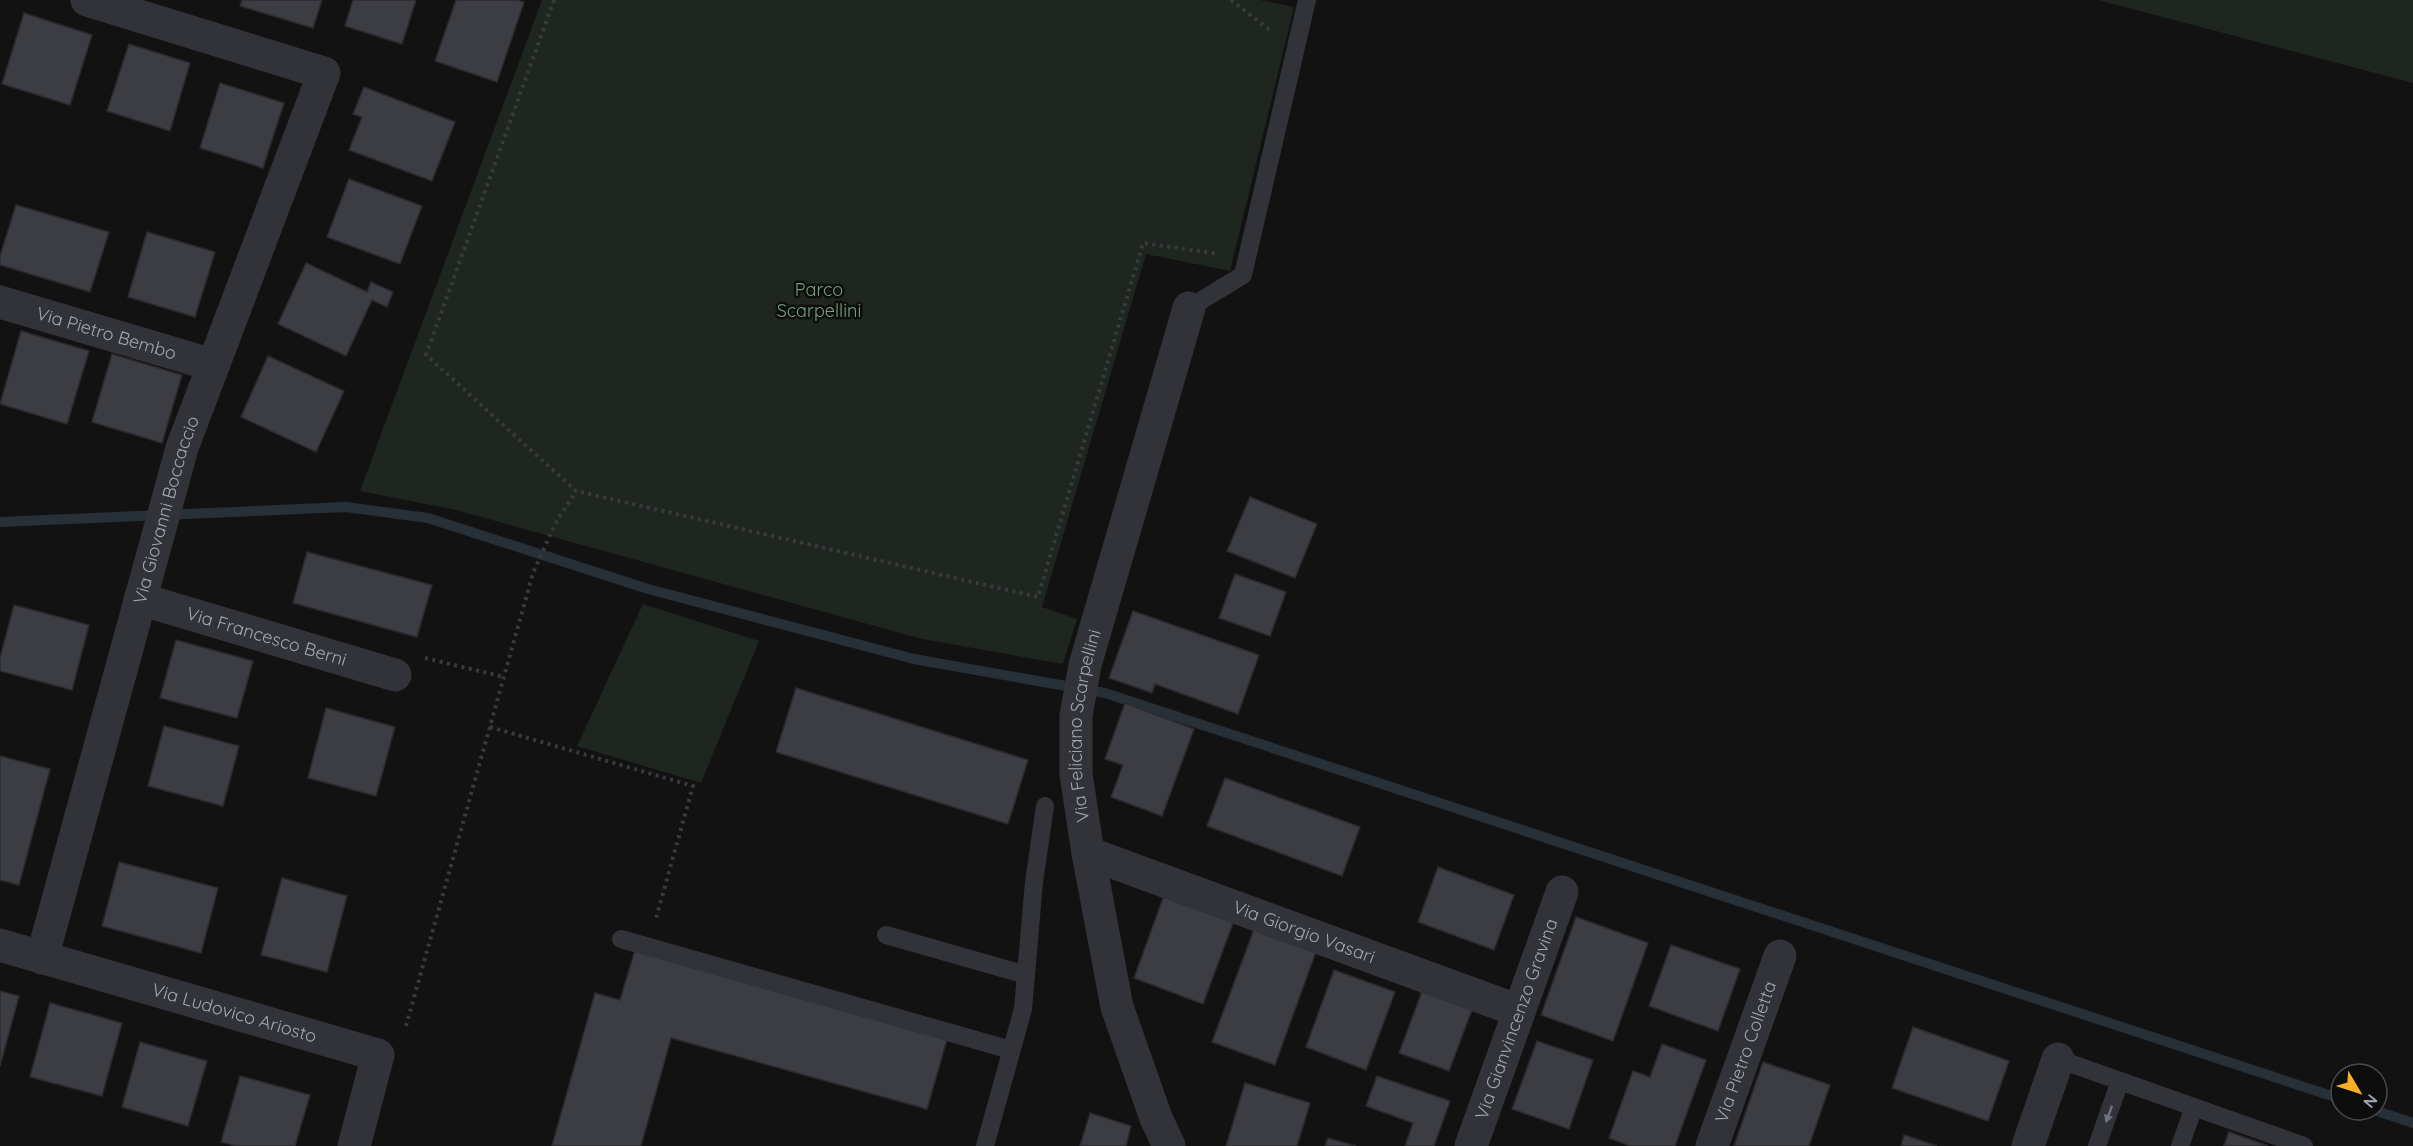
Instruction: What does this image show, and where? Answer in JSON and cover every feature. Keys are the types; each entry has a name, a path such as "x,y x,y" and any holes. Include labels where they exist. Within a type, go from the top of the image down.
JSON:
{"street":[{"name":"Via Giovanni Boccaccio","path":"42,958 182,448 324,73 87,0"},
{"name":"Via Pietro Bembo","path":"0,302 213,365"},
{"name":"Via Feliciano Scarpellini","path":"1169,1146 1156,1118 1117,1007 1088,853 1076,774 1076,716 1085,665 1189,308"},
{"name":"Via Francesco Berni","path":"140,599 406,665"},
{"name":"Via Giorgio Vasari","path":"1088,853 1519,1011"},
{"name":"Via Gianvincenzo Gravina","path":"1471,1146 1562,892"},
{"name":"Via Ludovico Ariosto","path":"0,945 378,1055 354,1146"},
{"name":"Via Pietro Colletta","path":"1712,1146 1780,956"},
{"path":"2028,1146 2058,1059"}],"lane":[{"path":"1189,308 1243,275 1307,0"},
{"path":"985,1146 1023,1009 1034,882 1045,806"},
{"path":"885,935 1026,975"},
{"path":"621,939 1011,1050"},
{"path":"2058,1059 2304,1146"},
{"path":"2097,1146 2120,1081"},
{"path":"2180,1146 2194,1107"}],"path":[{"path":"554,0 426,355 576,491 1038,597 1143,243 1247,258"},
{"path":"1231,0 1296,51"},
{"path":"406,1026 533,573 555,524 576,491"},
{"path":"406,665 504,677"},
{"path":"490,727 693,786 648,947"}],"green space":[{"name":"Parco Scarpellini","path":"542,0 1260,0 1294,7 1230,271 1146,254 1042,607 1077,619 1063,664 922,639 456,510 360,491"},
{"path":"2098,0 2413,0 2413,83"},
{"path":"643,604 759,641 701,783 577,746"}],"building":[{"path":"242,0 322,0 313,28 240,6"},
{"path":"353,0 416,0 402,44 345,26"},
{"path":"456,0 524,2 497,82 435,61"},
{"path":"24,13 92,35 70,105 2,84"},
{"path":"129,44 190,63 170,131 107,111"},
{"path":"220,83 284,103 263,168 200,148"},
{"path":"364,87 455,122 432,181 349,150 362,117 353,114"},
{"path":"349,179 422,206 400,264 327,237"},
{"path":"16,205 109,232 90,292 0,265 0,256"},
{"path":"147,232 215,252 195,317 128,297"},
{"path":"306,263 367,292 371,282 393,292 387,307 372,300 346,356 278,324"},
{"path":"21,331 89,351 67,424 0,404"},
{"path":"112,354 182,375 162,443 92,422"},
{"path":"268,356 344,391 316,452 241,417"},
{"path":"1250,497 1317,524 1295,578 1227,551"},
{"path":"307,552 432,585 417,637 293,603"},
{"path":"1235,574 1286,592 1270,636 1219,618"},
{"path":"14,605 89,625 72,690 0,671 0,658"},
{"path":"1133,611 1259,655 1238,714 1155,684 1152,693 1109,678"},
{"path":"176,640 253,661 237,718 160,698"},
{"path":"796,688 1028,760 1008,824 776,752"},
{"path":"1125,703 1194,729 1162,816 1111,797 1123,765 1105,759"},
{"path":"326,708 395,727 376,796 308,778"},
{"path":"164,726 239,746 223,806 148,786"},
{"path":"0,756 50,769 19,885 0,880"},
{"path":"1225,778 1360,827 1342,876 1207,826"},
{"path":"119,862 218,888 201,953 102,926"},
{"path":"1438,867 1514,895 1494,950 1418,922"},
{"path":"282,878 347,896 327,972 261,955"},
{"path":"1166,890 1236,915 1203,1004 1134,978"},
{"path":"1576,917 1648,943 1613,1041 1541,1015"},
{"path":"1256,924 1318,946 1275,1065 1212,1042"},
{"path":"1671,945 1740,969 1718,1031 1649,1006"},
{"path":"635,950 948,1036 927,1109 671,1038 641,1146 552,1146 595,993 620,1000"},
{"path":"1334,970 1395,992 1366,1070 1306,1047"},
{"path":"1426,981 1476,999 1449,1071 1399,1053"},
{"path":"0,991 19,996 0,1066"},
{"path":"50,1003 122,1023 102,1096 30,1077"},
{"path":"1913,1027 2009,1061 1988,1121 1892,1088"},
{"path":"1537,1041 1593,1060 1569,1129 1512,1109"},
{"path":"140,1042 207,1061 188,1126 122,1107"},
{"path":"1662,1044 1706,1060 1675,1146 1630,1146 1609,1138 1633,1071 1650,1077"},
{"path":"1763,1062 1830,1085 1809,1146 1734,1146"},
{"path":"240,1076 310,1095 295,1146 236,1146 221,1142"},
{"path":"1377,1076 1450,1101 1434,1146 1405,1146 1413,1123 1366,1106"},
{"path":"1245,1083 1310,1103 1297,1146 1226,1146"},
{"path":"1090,1113 1131,1126 1126,1146 1080,1146"},
{"path":"2229,1132 2268,1146 2224,1146"},
{"path":"2229,1132 2268,1146 2224,1146"},
{"path":"1904,1135 1937,1146 1901,1146"},
{"path":"1328,1138 1356,1146 1325,1146"}],"waterway":[{"path":"0,522 346,507 428,518 648,589 914,659 1105,693 2329,1095"},
{"path":"2389,1115 2413,1123"}]}
